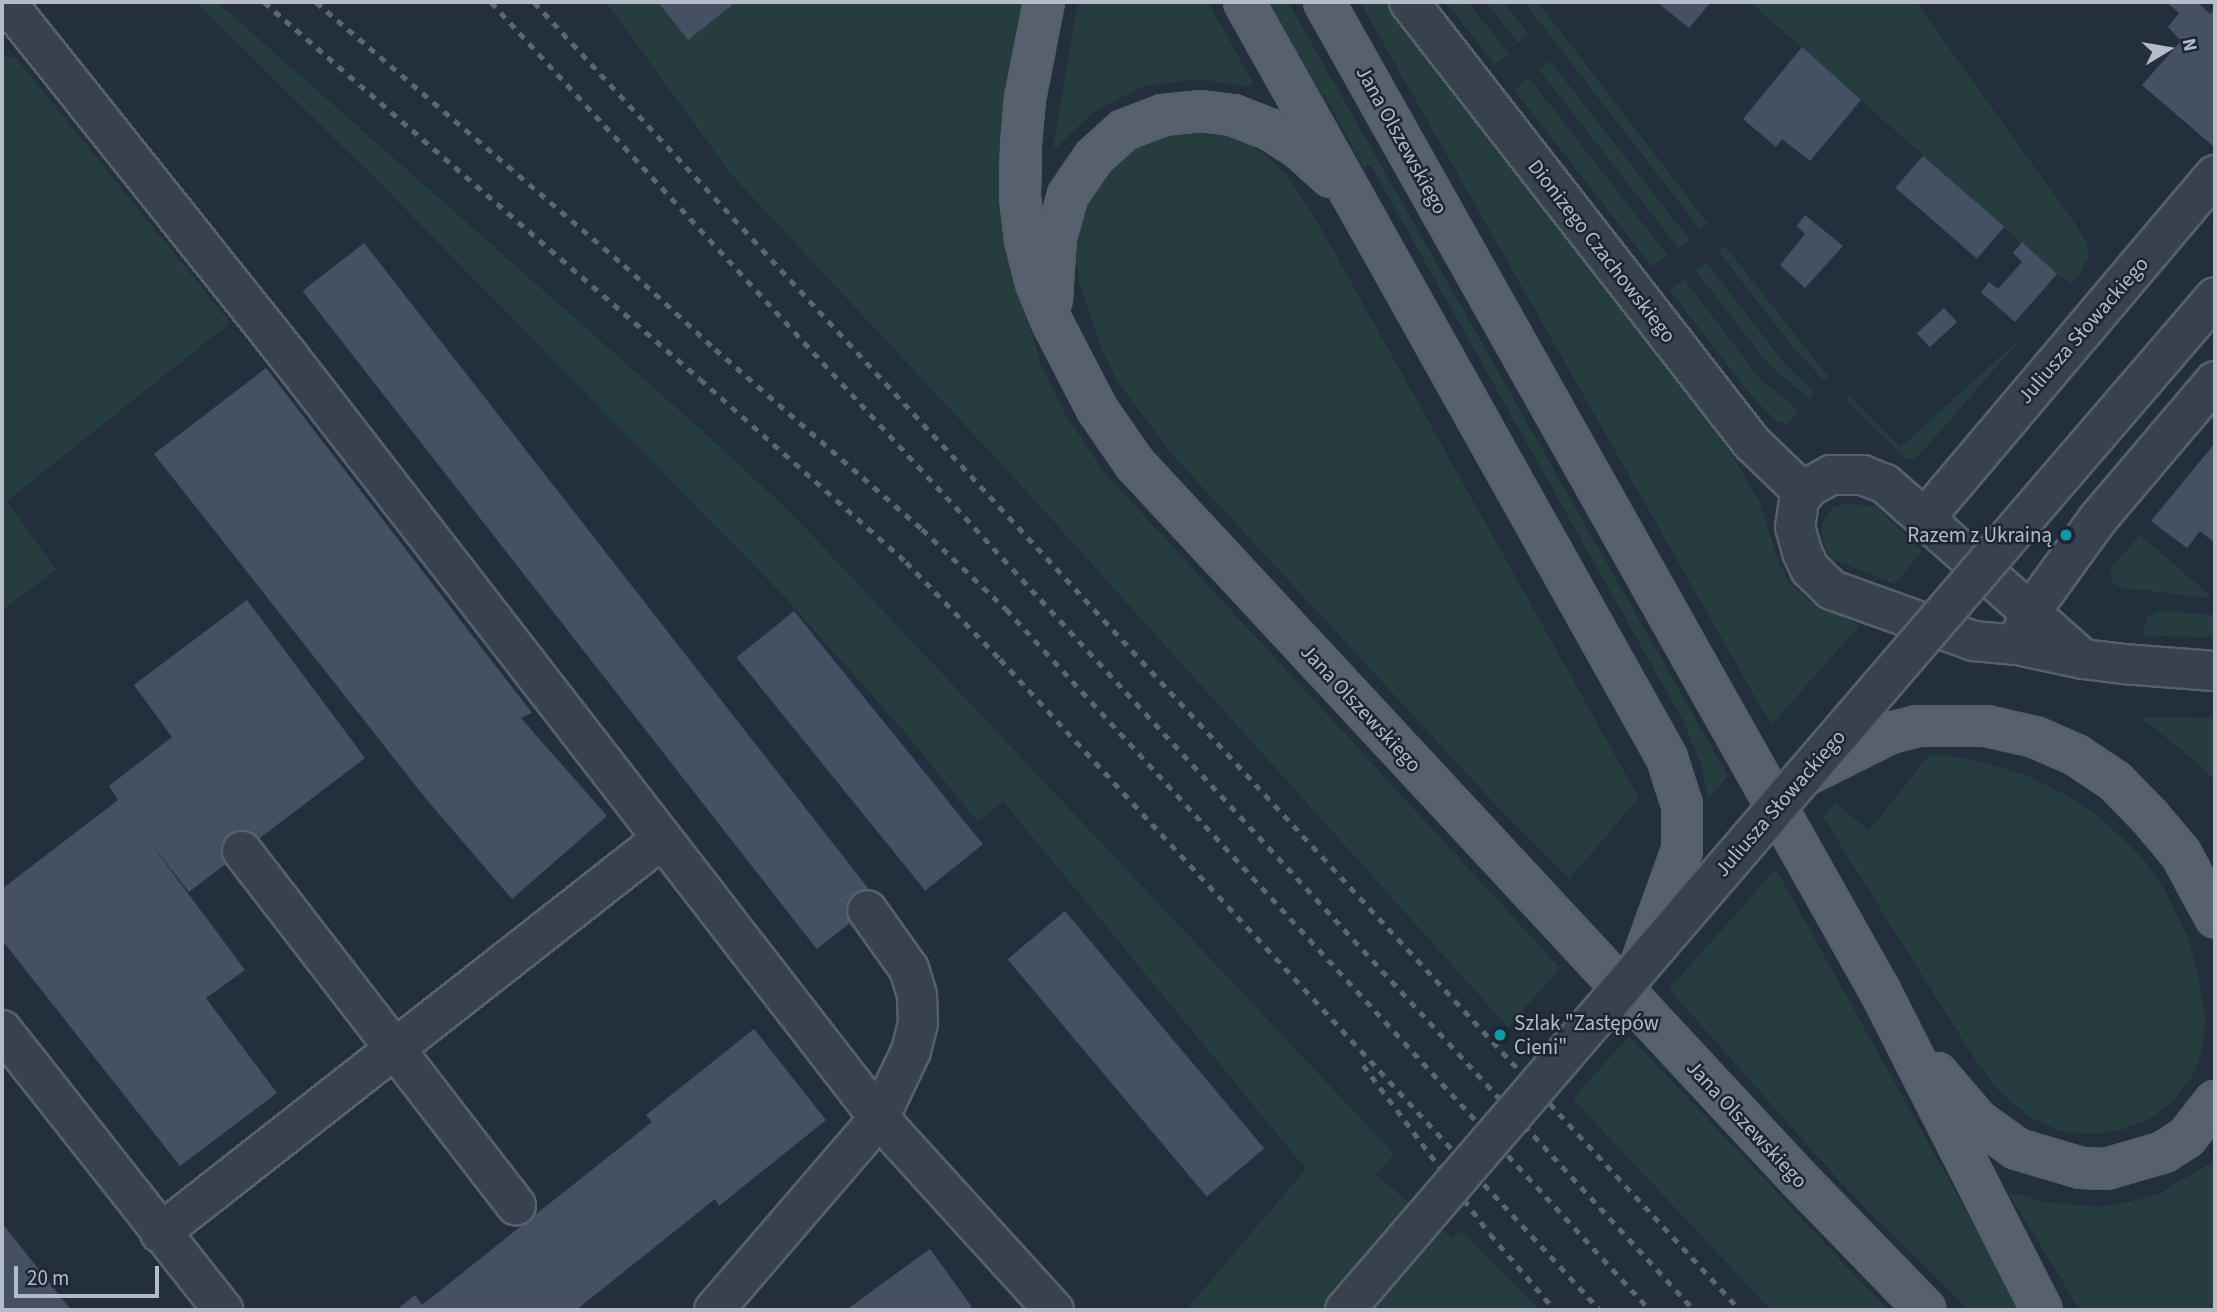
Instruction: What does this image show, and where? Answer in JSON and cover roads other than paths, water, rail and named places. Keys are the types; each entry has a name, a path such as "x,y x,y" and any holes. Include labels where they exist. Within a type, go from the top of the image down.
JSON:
{"main road":[{"name":"Jana Olszewskiego","path":"1044,2 1025,99 1020,197 1025,240 1052,322 1097,409 1135,464 1799,1179 1926,1310"},
{"path":"1244,2 1667,758 1677,783 1684,820 1682,850 1642,963"},
{"name":"Jana Olszewskiego","path":"1324,2 1880,991 2042,1310"},
{"path":"1052,322 1056,237 1068,195 1094,156 1124,130 1163,115 1200,111 1233,115 1271,130 1300,149 1353,198"},
{"path":"1806,775 1891,733 1918,726 1986,726 2035,737 2076,755 2115,781 2181,854 2215,917"},
{"path":"1880,991 1943,1081 1978,1121 2018,1149 2051,1162 2081,1168 2106,1169 2164,1152 2187,1137 2215,1101"}],"street":[{"name":"Dionizego Czachowskiego","path":"1409,2 1752,443 1804,493"},
{"path":"9,17 287,354 879,1118 1054,1310"},
{"name":"Juliusza Słowackiego","path":"1925,518 2215,175"},
{"name":"Juliusza Słowackiego","path":"1345,1310 2215,296"},
{"path":"2215,382 2097,520 2024,628 1974,641 1832,590 1810,569 1795,527 1796,510 1804,493 1817,481 1831,475 1863,475 1895,490 1925,518 2024,628 2083,659 2215,671"},
{"path":"160,1233 662,839"},
{"path":"242,851 516,1206"},
{"path":"714,1310 879,1118 912,1051 918,1023 917,995 909,969 867,910"},
{"path":"2,1030 223,1310"}],"railway":[{"path":"264,2 700,379 906,562 1000,659 1600,1310"},
{"path":"316,2 624,265 715,349 922,529 1006,609 1650,1310"},
{"path":"491,2 1694,1310"},
{"path":"534,2 1740,1310"},
{"path":"1363,1065 1490,1234 1555,1310"}],"place":[{"name":"Razem z Ukrainą","path":"2066,535"},
{"name":"Szlak \"Zastępów Cieni\"","path":"1500,1035"}]}
